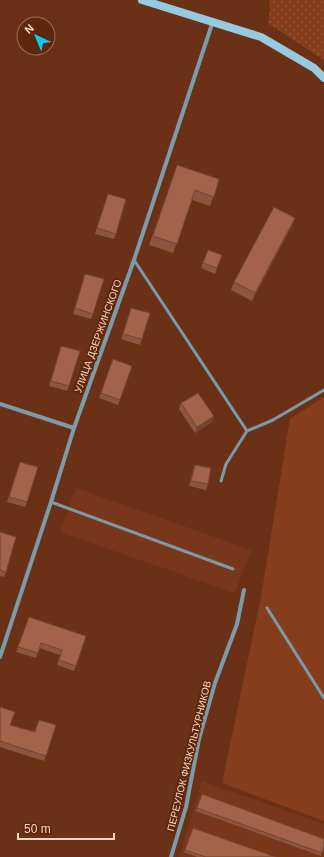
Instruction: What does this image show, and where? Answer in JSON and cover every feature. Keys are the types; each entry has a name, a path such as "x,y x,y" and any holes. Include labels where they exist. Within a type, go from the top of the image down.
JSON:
{"main road":[{"path":"142,0 261,37 314,68 324,78"}],"street":[{"name":"УЛИЦА ДЗЕРЖИНСКОГО","path":"0,657 74,428 134,260 213,21"},
{"path":"0,404 74,428"},
{"name":"ПЕРЕУЛОК ФИЗКУЛЬТУРНИКОВ","path":"171,857 186,807 199,739 215,683 237,624 244,590"}],"lane":[{"path":"134,260 247,431"},
{"path":"221,481 226,464 247,431 273,420 324,390"},
{"path":"51,502 233,569"},
{"path":"266,608 324,698"}],"shaded area":[{"path":"269,0 324,0 324,60 268,23 270,9"},
{"path":"324,397 324,821 222,783 261,597 290,419"},
{"path":"76,488 251,550 235,593 60,532"},
{"path":"202,781 324,824 324,857 179,857"}],"building":[{"path":"177,165 219,179 214,197 195,190 177,244 153,236"},
{"path":"108,194 126,199 116,234 97,228"},
{"path":"274,207 295,218 255,293 234,282"},
{"path":"208,250 222,255 217,268 203,263"},
{"path":"85,274 104,279 93,314 75,308"},
{"path":"131,308 150,313 142,339 123,334"},
{"path":"61,346 80,351 69,386 51,381"},
{"path":"113,359 132,366 120,400 101,393"},
{"path":"198,393 214,416 197,427 181,403"},
{"path":"20,462 38,467 27,502 9,497"},
{"path":"195,465 211,468 208,484 191,481"},
{"path":"0,532 16,537 6,572 0,570"},
{"path":"29,617 86,636 76,666 59,660 62,650 41,643 38,653 18,647"},
{"path":"0,707 15,712 10,725 35,732 39,720 56,725 46,756 0,741"},
{"path":"202,794 324,839 322,853 197,808"},
{"path":"193,828 276,857 206,857 185,850"}]}
